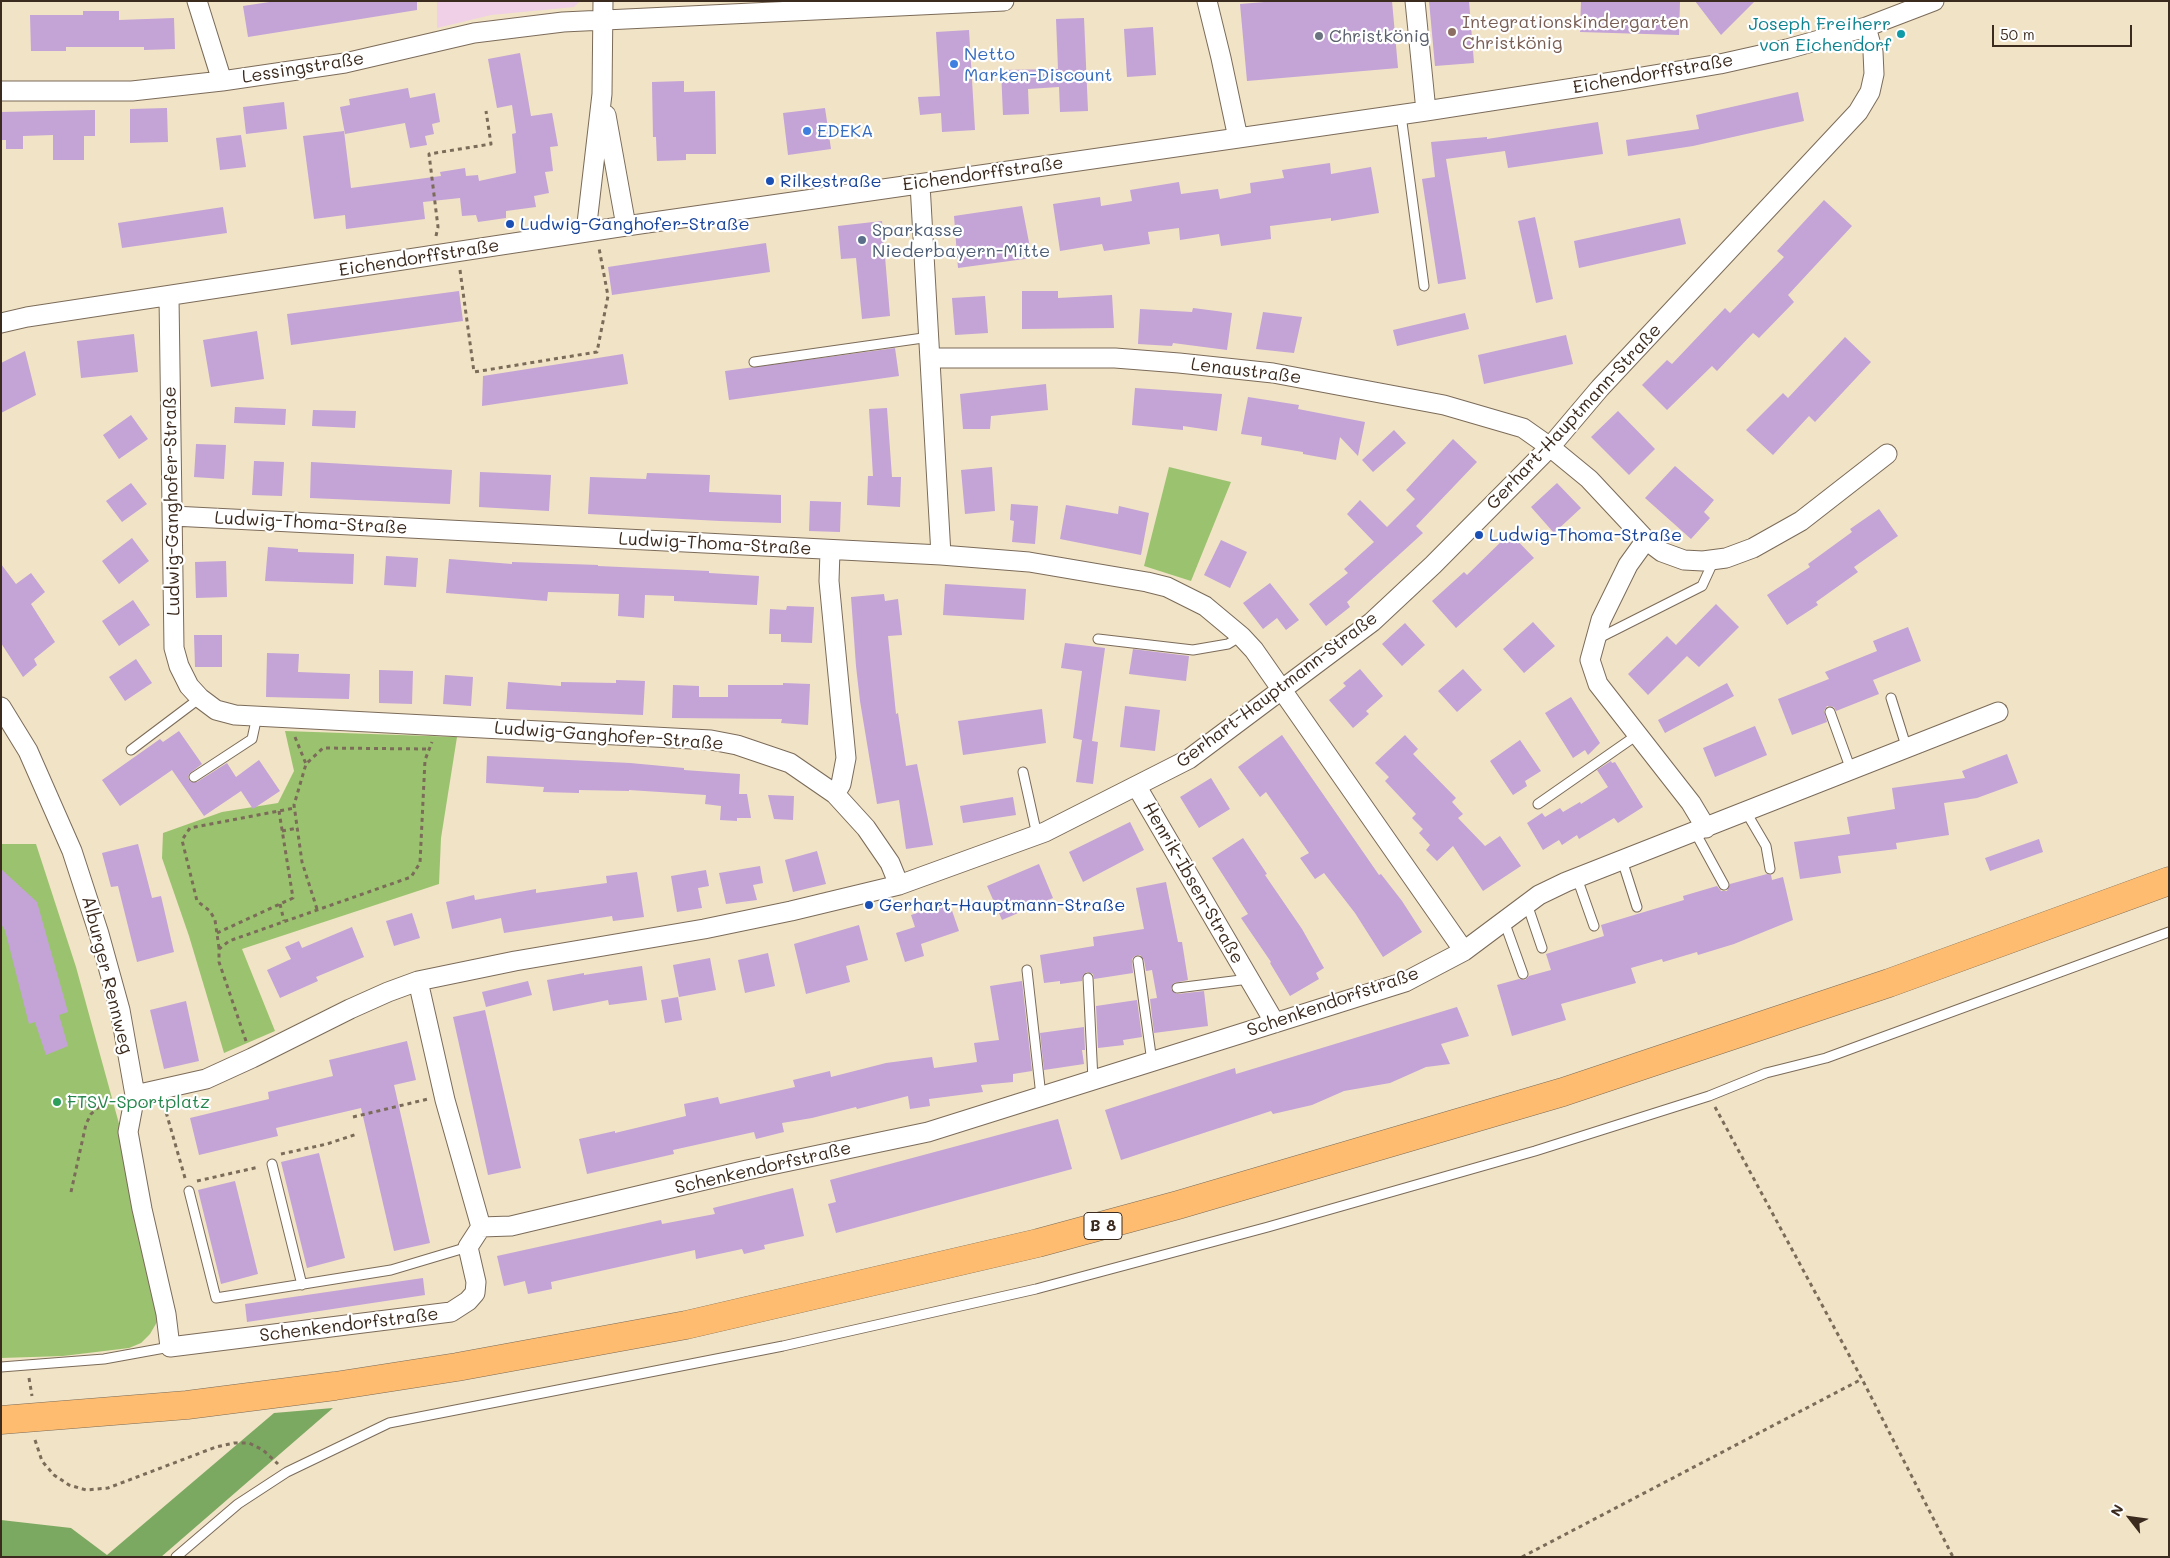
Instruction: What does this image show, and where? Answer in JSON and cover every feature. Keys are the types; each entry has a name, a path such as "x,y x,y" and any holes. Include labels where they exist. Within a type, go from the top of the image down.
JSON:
{"main road":[{"name":"B 8","path":"1,1420 196,1404 335,1386 466,1366 686,1325 1038,1243 1187,1203 1563,1092 1898,980 2169,881"}],"street":[{"path":"197,1 222,81"},
{"name":"Lessingstraße","path":"1,91 132,91 222,81 345,63 474,33 526,26 603,10 1004,1"},
{"path":"1206,1 1221,58 1238,138"},
{"path":"1415,1 1426,111"},
{"name":"Eichendorffstraße","path":"1,324 36,316 591,231 1426,111 1720,64 1787,49 1866,27 1934,1"},
{"path":"591,231 602,94 603,10"},
{"name":"Gerhart-Hauptmann-Straße","path":"135,1095 206,1079 350,1009 418,981 515,961 713,927 844,899 899,885 1037,835 1137,787 1189,759 1372,622 1433,565 1550,447 1600,388 1858,112 1870,92 1874,74 1873,52 1866,27"},
{"path":"602,94 626,226"},
{"path":"920,184 941,555"},
{"name":"Ludwig-Ganghofer-Straße","path":"169,297 174,648 179,666 189,686 200,698 216,710 235,715 711,740 762,752 790,763 835,794 851,810 876,842 890,863 899,885"},
{"name":"Lenaustraße","path":"931,358 1115,358 1273,373 1444,405 1523,428 1550,447 1588,479 1646,540 1662,552 1684,560 1726,558 1753,548 1801,521 1887,454"},
{"name":"Ludwig-Thoma-Straße","path":"173,516 941,555 1029,562 1147,582 1167,588 1205,606 1241,636 1254,650 1464,951"},
{"path":"1646,540 1628,565 1601,620 1590,660 1598,684 1691,803 1701,830"},
{"path":"830,550 829,581 846,758 841,784 835,794"},
{"name":"Alburger Rennweg","path":"1,707 28,751 72,851 99,934 120,1010 135,1095 128,1132 142,1209 166,1314 170,1348"},
{"name":"Schenkendorfstraße","path":"481,1227 511,1226 748,1170 928,1132 1404,982 1464,951 1539,895 1622,860 1998,712"},
{"name":"Henrik-Ibsen-Straße","path":"1137,787 1275,1023"},
{"path":"418,981 444,1095 481,1227 468,1247"},
{"name":"Schenkendorfstraße","path":"170,1348 451,1312 468,1301 475,1293 476,1282 468,1247"}],"lane":[{"path":"1402,114 1424,286"},
{"path":"754,362 930,336"},
{"path":"1594,640 1702,586 1714,560"},
{"path":"1098,639 1193,650 1228,644 1241,636"},
{"path":"131,750 200,698"},
{"path":"1891,698 1907,749"},
{"path":"1830,712 1852,771"},
{"path":"194,777 252,739 258,716"},
{"path":"1538,804 1637,735"},
{"path":"1023,772 1037,835"},
{"path":"1746,812 1766,846 1770,869"},
{"path":"1701,830 1724,885"},
{"path":"1622,860 1637,907"},
{"path":"1577,878 1594,926"},
{"path":"1527,904 1542,948"},
{"path":"1504,920 1523,974"},
{"path":"176,1557 238,1504 287,1472 389,1423 783,1346 1036,1289 1268,1227 1535,1151 1709,1096 1766,1073 1826,1058 2169,932"},
{"path":"1138,961 1152,1062"},
{"path":"1027,970 1042,1096"},
{"path":"1088,978 1093,1080"},
{"name":"Henrik-Ibsen-Straße","path":"1177,988 1249,979"},
{"path":"272,1164 302,1285"},
{"path":"189,1191 216,1298 391,1270 468,1247"},
{"path":"1,1367 104,1360 170,1348"}],"path":[{"path":"430,256 438,227 429,154 491,144 486,111"},
{"path":"458,252 474,372 597,352 608,296 591,231"},
{"path":"287,718 306,764"},
{"path":"219,949 229,941 411,876 420,864 425,760 434,738 443,726"},
{"path":"317,909 302,862 294,805 306,764 323,748 430,749"},
{"path":"252,1058 219,962 215,920 210,912 197,901 182,840 190,828 295,808"},
{"path":"217,933 293,898 279,811"},
{"path":"282,831 298,828"},
{"path":"280,904 284,921"},
{"path":"159,1090 189,1191"},
{"path":"71,1192 83,1134 92,1114 102,1104 135,1095"},
{"path":"353,1117 444,1095"},
{"path":"1724,1124 1862,1379 1953,1557"},
{"path":"27,1365 32,1397"},
{"path":"1522,1557 1862,1379"},
{"path":"35,1439 42,1461 54,1475 68,1485 86,1490 108,1488 216,1447 234,1443 249,1443 263,1450 287,1472"}],"shaded area":[{"path":"437,1 580,1 574,7 491,15 437,28"}],"green space":[{"path":"1169,467 1231,482 1191,581 1144,566"},
{"path":"285,731 457,737 441,838 439,884 242,949 275,1031 224,1053 189,936 162,858 163,833 222,812 278,803 294,771"},
{"name":"FTSV-Sportplatz","path":"1,844 36,844 76,967 121,1131 159,1311 157,1322 150,1334 141,1343 129,1348 63,1356 1,1358"},
{"path":"333,1408 161,1557 1,1557 1,1520 71,1528 107,1555 274,1413"}],"building":[{"path":"276,1 417,1 417,10 248,37 243,6"},
{"name":"Christkönig","path":"1277,1 1392,1 1398,68 1247,81 1240,4"},
{"name":"Integrationskindergarten Christkönig","path":"1429,1 1469,1 1474,63 1435,66"},
{"path":"1581,1 1680,1 1679,35 1580,32"},
{"path":"1695,1 1755,1 1721,35"},
{"path":"83,11 119,11 119,20 174,18 175,49 144,50 144,47 66,47 66,51 31,51 30,15 83,15"},
{"path":"1084,18 1088,111 1060,112 1059,87 1028,89 1029,114 1003,115 1001,70 1058,69 1056,19"},
{"path":"1153,27 1156,75 1127,77 1124,29"},
{"name":"Netto Marken-Discount","path":"969,30 975,130 942,132 941,113 920,115 918,97 940,96 936,32"},
{"path":"520,53 531,116 552,113 558,146 550,147 553,171 545,172 549,193 534,196 536,207 506,211 506,218 478,222 476,215 462,216 460,198 423,202 425,219 346,229 345,215 314,219 303,136 344,131 351,188 441,176 440,172 465,168 466,176 478,175 479,181 516,173 512,134 516,133 512,105 497,108 488,59"},
{"path":"684,81 684,92 715,91 716,154 686,154 686,160 657,161 656,137 653,137 652,82"},
{"path":"408,88 410,98 435,93 440,122 432,124 434,134 425,136 427,145 410,148 405,123 345,134 340,107 350,105 349,99"},
{"path":"1798,92 1804,121 1693,146 1628,156 1626,140 1699,129 1696,115"},
{"path":"284,102 287,129 246,134 243,107"},
{"path":"167,108 168,142 130,143 130,109"},
{"name":"EDEKA","path":"825,108 831,149 788,155 783,113"},
{"path":"95,110 95,136 84,136 84,160 53,160 53,135 23,136 23,149 6,149 6,140 1,140 1,112"},
{"path":"1598,122 1603,154 1508,168 1505,151 1446,159 1466,279 1438,284 1422,179 1435,177 1431,142 1487,137 1487,139"},
{"path":"241,135 246,167 220,170 216,138"},
{"path":"1330,163 1331,174 1371,167 1379,213 1331,221 1331,218 1270,226 1271,239 1221,246 1219,234 1180,240 1179,228 1148,232 1150,244 1104,251 1102,244 1060,251 1053,204 1100,197 1101,206 1132,201 1130,190 1179,182 1181,194 1218,189 1220,199 1251,193 1250,183 1284,178 1282,170"},
{"path":"1824,200 1852,226 1788,295 1794,302 1759,338 1753,333 1717,371 1712,366 1667,410 1642,385 1667,360 1672,364 1725,308 1730,313 1784,257 1777,251"},
{"path":"1022,206 1032,258 958,268 954,216"},
{"path":"223,207 227,233 122,248 118,223"},
{"path":"1535,217 1553,299 1536,303 1518,221"},
{"path":"1680,218 1686,244 1579,268 1574,241"},
{"path":"882,221 890,316 862,319 856,258 841,259 838,226"},
{"path":"766,243 770,272 612,295 608,267"},
{"path":"459,291 463,321 291,345 287,314"},
{"path":"1022,291 1058,291 1058,298 1112,295 1114,328 1022,329"},
{"path":"985,296 988,333 955,335 952,298"},
{"path":"1193,308 1232,313 1227,350 1173,343 1172,346 1138,344 1140,309 1192,312"},
{"path":"1263,312 1302,317 1294,353 1256,349"},
{"path":"1465,313 1469,329 1397,346 1393,330"},
{"path":"257,331 264,379 211,387 203,340"},
{"path":"134,334 138,372 81,378 77,341"},
{"path":"1566,335 1573,364 1484,384 1478,355"},
{"path":"1845,337 1871,362 1815,422 1809,416 1773,455 1746,430 1783,393 1788,398"},
{"path":"895,348 899,376 729,400 725,371"},
{"path":"25,351 36,395 1,413 1,363"},
{"path":"623,354 628,384 482,406 483,376"},
{"path":"1046,384 1048,410 991,416 990,429 963,429 960,394"},
{"path":"1135,388 1222,394 1217,431 1183,426 1183,430 1132,425"},
{"path":"1248,397 1299,405 1298,409 1365,422 1358,456 1340,437 1336,460 1261,445 1262,437 1241,434"},
{"path":"235,407 286,409 285,425 234,423"},
{"path":"887,408 892,477 901,477 900,507 867,505 868,476 873,476 869,409"},
{"path":"313,410 356,411 355,428 312,426"},
{"path":"1618,411 1655,449 1629,475 1591,437"},
{"path":"131,415 148,439 119,459 103,435"},
{"path":"1394,430 1406,443 1373,472 1362,460"},
{"path":"1453,439 1477,462 1416,526 1423,533 1347,602 1350,607 1326,626 1309,604 1348,573 1344,569 1374,542 1347,514 1360,500 1387,527 1415,499 1406,490"},
{"path":"196,444 226,445 224,479 194,477"},
{"path":"254,461 284,462 282,496 252,495"},
{"path":"311,462 452,470 450,504 310,498"},
{"path":"1675,466 1714,500 1704,512 1710,518 1691,539 1645,498"},
{"path":"992,467 995,511 965,514 961,470"},
{"path":"480,472 551,475 549,511 479,507"},
{"path":"647,473 710,475 709,492 781,495 781,523 588,514 590,477 646,479"},
{"path":"131,483 147,504 122,522 106,501"},
{"path":"1557,483 1581,508 1554,533 1531,507"},
{"path":"810,501 841,502 840,532 809,531"},
{"path":"1011,504 1038,506 1035,544 1012,542 1014,521 1010,520"},
{"path":"1066,505 1118,514 1119,506 1149,513 1141,555 1060,539"},
{"path":"1879,509 1898,536 1854,567 1858,572 1816,602 1818,605 1787,625 1767,595 1810,567 1808,564 1852,532 1850,529"},
{"path":"1510,533 1534,558 1456,628 1432,601 1464,572 1467,575"},
{"path":"132,538 149,561 119,584 102,561"},
{"path":"1221,540 1247,552 1230,588 1204,575"},
{"path":"268,547 298,549 298,552 354,554 353,584 265,581"},
{"path":"386,556 418,558 416,587 384,585"},
{"path":"449,559 512,564 512,562 598,565 709,571 709,573 759,576 757,605 674,601 674,596 645,595 644,618 618,616 619,594 548,592 547,601 446,593"},
{"path":"226,561 227,597 196,598 195,562"},
{"path":"1,564 16,584 31,573 45,592 31,604 55,642 34,659 37,665 23,677 1,643"},
{"path":"1270,583 1299,620 1286,630 1277,618 1263,629 1243,603"},
{"path":"945,584 1026,589 1024,620 943,615"},
{"path":"884,594 885,601 898,599 902,635 888,636 896,714 898,713 906,766 917,764 933,845 906,849 899,800 877,804 856,666 851,597"},
{"path":"133,600 150,625 119,646 102,621"},
{"path":"1716,604 1739,627 1699,667 1687,656 1648,695 1628,674 1667,636 1676,645"},
{"path":"787,606 814,607 812,643 781,642 781,634 769,634 770,609 786,610"},
{"path":"1533,622 1555,646 1524,673 1503,649"},
{"path":"1405,623 1425,645 1402,666 1382,644"},
{"path":"1908,627 1921,661 1873,680 1879,694 1836,711 1834,707 1827,706 1824,711 1827,722 1792,735 1778,699 1829,679 1825,672 1877,651 1873,641"},
{"path":"194,635 222,635 222,667 195,667"},
{"path":"1065,643 1105,648 1092,741 1098,742 1093,784 1076,782 1082,740 1073,738 1082,671 1061,668"},
{"path":"1133,649 1189,656 1186,681 1129,674"},
{"path":"267,653 299,654 298,672 350,674 349,699 266,697"},
{"path":"136,659 152,683 125,701 109,677"},
{"path":"1360,669 1383,696 1366,711 1369,714 1353,728 1329,700 1346,686 1343,683"},
{"path":"1463,669 1482,690 1457,712 1438,691"},
{"path":"379,670 413,671 412,704 379,703"},
{"path":"445,675 473,677 471,706 443,704"},
{"path":"616,680 645,681 643,715 506,709 508,682 561,686 561,682 616,683"},
{"path":"783,683 810,684 808,725 781,723 782,719 672,718 673,685 699,686 699,697 728,697 728,685 783,685"},
{"path":"1727,683 1734,696 1665,733 1658,720"},
{"path":"1571,697 1600,743 1588,755 1585,750 1573,758 1545,713"},
{"path":"1125,706 1160,710 1155,751 1120,747"},
{"path":"1042,709 1046,743 963,755 958,721"},
{"path":"1755,726 1767,755 1715,777 1703,748"},
{"path":"179,731 202,764 189,774 188,778 191,782 197,782 227,763 236,777 259,760 280,791 253,809 241,791 204,816 172,770 120,806 102,780 160,739 163,742"},
{"path":"1282,735 1379,875 1381,874 1402,901 1422,932 1383,957 1355,913 1324,873 1315,879 1300,858 1309,853 1266,792 1260,797 1238,767"},
{"path":"1405,735 1418,749 1413,754 1456,798 1452,802 1463,814 1458,818 1485,846 1500,836 1521,866 1483,891 1453,846 1437,861 1426,850 1430,845 1419,833 1423,829 1412,818 1416,814 1385,781 1389,777 1375,763"},
{"path":"1520,740 1541,771 1525,781 1527,786 1513,795 1490,761"},
{"path":"2007,754 2018,783 1977,798 1944,803 1949,835 1896,843 1897,849 1838,856 1841,873 1800,879 1794,842 1850,834 1847,817 1895,809 1892,788 1965,778 1962,771"},
{"path":"487,756 630,763 684,768 684,770 740,774 739,794 747,794 751,818 737,818 737,821 720,820 721,806 705,804 706,795 629,790 579,790 579,793 543,792 544,787 486,783"},
{"path":"1611,761 1612,763 1615,762 1643,807 1618,823 1614,818 1579,839 1577,835 1562,845 1559,840 1543,850 1527,823 1542,813 1545,817 1560,808 1563,812 1580,802 1581,804 1608,787 1597,770"},
{"path":"1211,778 1230,809 1199,828 1180,797"},
{"path":"768,795 794,796 793,820 774,819"},
{"path":"1013,797 1016,815 963,823 960,806"},
{"path":"1130,822 1144,850 1083,882 1069,852"},
{"path":"1243,838 1267,874 1265,875 1302,929 1324,968 1316,973 1319,979 1290,996 1271,962 1241,918 1248,914 1212,858"},
{"path":"2039,839 2043,852 1990,871 1985,858"},
{"path":"138,844 152,898 161,896 174,952 137,962 118,886 111,887 102,853"},
{"path":"817,851 826,884 793,892 785,860"},
{"path":"1039,864 1053,898 1002,920 987,886"},
{"path":"760,866 763,883 753,885 757,900 726,904 719,873"},
{"path":"1,869 37,902 68,1012 59,1015 68,1046 46,1055 35,1022 29,1024 5,930 1,924"},
{"path":"706,870 709,886 698,888 702,908 677,912 671,876"},
{"path":"637,872 644,917 613,921 612,916 504,933 501,918 452,929 446,902 474,895 475,900 536,889 536,893 607,883 606,876"},
{"path":"1767,874 1771,875 1772,880 1783,877 1793,920 1734,944 1698,955 1697,952 1663,962 1662,959 1631,968 1636,983 1561,1004 1566,1020 1512,1036 1497,985 1519,979 1525,980 1529,976 1551,970 1546,954 1604,936 1601,925 1684,900 1683,896 1717,886 1721,891 1727,891 1730,884"},
{"path":"1166,882 1178,942 1182,942 1188,980 1174,983 1171,989 1177,994 1204,991 1208,1026 1154,1033 1150,999 1157,998 1152,970 1146,971 1144,960 1140,955 1132,959 1133,973 1094,979 1093,974 1087,972 1083,975 1082,981 1060,984 1060,981 1044,983 1040,955 1094,946 1093,937 1144,929 1136,888"},
{"path":"949,902 959,931 921,944 924,956 905,962 896,933 915,927 911,915"},
{"path":"412,913 420,938 394,946 386,921"},
{"path":"859,925 868,960 846,966 850,982 806,994 794,944"},
{"path":"352,927 364,957 316,977 318,981 280,998 267,970 291,959 285,947 299,941 302,948"},
{"path":"768,953 775,986 745,993 738,960"},
{"path":"710,958 716,990 679,997 673,965"},
{"path":"642,966 647,1000 609,1005 608,1000 553,1011 547,980 584,973 584,975"},
{"path":"528,981 532,995 486,1007 482,992"},
{"path":"1022,981 1032,1071 1013,1074 1013,1082 981,1085 983,1092 929,1099 930,1106 910,1109 908,1096 857,1109 856,1107 782,1123 784,1132 756,1139 754,1132 673,1150 674,1154 587,1174 579,1139 615,1131 615,1133 686,1116 684,1104 718,1097 720,1104 795,1087 793,1080 830,1071 831,1077 886,1063 932,1057 934,1068 977,1062 974,1043 999,1040 990,986"},
{"path":"678,997 682,1020 665,1023 661,1000"},
{"path":"1137,1000 1142,1037 1123,1040 1124,1045 1098,1048 1096,1006"},
{"path":"186,1001 199,1061 164,1069 150,1010"},
{"path":"1457,1007 1469,1036 1441,1044 1450,1064 1426,1067 1390,1083 1344,1091 1312,1105 1273,1114 1271,1111 1121,1160 1105,1110 1235,1068 1236,1074"},
{"path":"485,1010 521,1168 488,1175 453,1017"},
{"path":"1084,1027 1085,1050 1082,1050 1084,1064 1044,1070 1040,1033"},
{"path":"407,1041 416,1080 394,1085 430,1243 394,1251 361,1108 276,1128 278,1136 199,1155 190,1118 269,1099 268,1092 333,1076 329,1060"},
{"path":"1058,1119 1072,1169 836,1233 828,1204 836,1202 830,1180"},
{"path":"319,1153 345,1258 307,1268 281,1162"},
{"path":"235,1181 258,1274 221,1284 198,1190"},
{"path":"793,1188 804,1236 764,1245 765,1249 744,1254 742,1249 696,1259 695,1250 551,1282 552,1289 528,1294 525,1281 504,1286 497,1256 661,1220 662,1224 715,1214 713,1208"},
{"path":"423,1278 425,1295 247,1322 245,1304"}],"place":[{"name":"Integrationskindergarten Christkönig","path":"1452,32"},
{"name":"Joseph Freiherr von Eichendorf","path":"1901,34"},
{"name":"Christkönig","path":"1319,36"},
{"name":"Netto Marken-Discount","path":"954,64"},
{"name":"EDEKA","path":"807,131"},
{"name":"Rilkestraße","path":"770,181"},
{"name":"Ludwig-Ganghofer-Straße","path":"510,224"},
{"name":"Sparkasse Niederbayern-Mitte","path":"862,240"},
{"name":"Ludwig-Thoma-Straße","path":"1479,535"},
{"name":"Gerhart-Hauptmann-Straße","path":"869,905"},
{"name":"FTSV-Sportplatz","path":"57,1102"}]}
